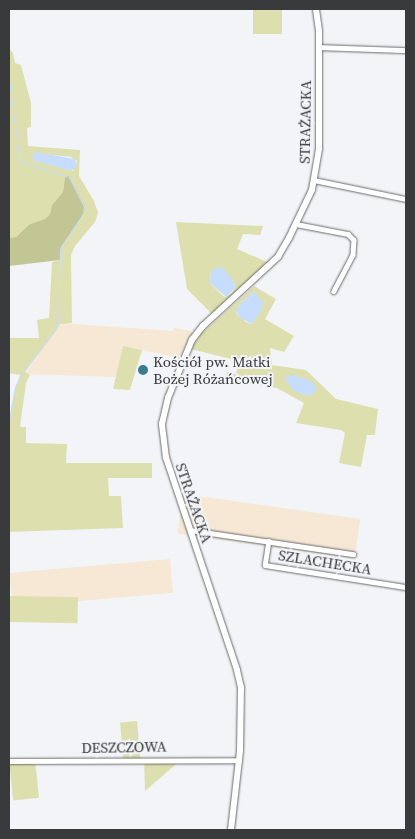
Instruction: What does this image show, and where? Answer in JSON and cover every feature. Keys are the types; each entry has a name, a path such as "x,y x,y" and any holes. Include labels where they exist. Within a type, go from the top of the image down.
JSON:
{"street":[{"name":"STRAŻACKA","path":"231,830 239,760 242,702 239,680 163,446 162,424 168,398 185,354 195,336 272,264 284,248 296,224 314,180 319,150 319,47 316,9"},
{"path":"319,47 406,50"},
{"path":"314,180 406,199"},
{"path":"296,224 348,234 354,240 353,255 334,291"},
{"path":"190,530 354,554"},
{"name":"SZLACHECKA","path":"269,541 265,565 406,586"},
{"name":"DESZCZOWA","path":"9,760 239,760"}],"shaded area":[{"path":"60,323 172,331 175,328 193,332 179,358 123,346 116,377 25,374"},
{"path":"183,494 360,519 355,559 177,534"},
{"path":"170,559 173,593 13,607 10,573"}],"green space":[{"path":"253,9 282,9 282,34 253,34"},
{"path":"9,48 13,53 15,63 21,65 31,103 31,127 27,128 28,146 80,150 79,176 94,201 98,213 95,222 75,246 71,255 72,323 60,324 25,372 30,375 26,383 20,427 26,427 26,443 67,444 66,463 152,463 152,478 108,478 109,496 121,496 123,528 9,532 9,421 14,392 20,375 9,373 9,338 39,338 37,320 49,318 52,262 60,260 61,247 84,213 68,176 65,178 63,192 52,205 50,214 45,219 30,224 16,237 9,238","holes":["35,153 71,157 77,161 73,171 33,160"]},
{"path":"69,176 85,206 84,213 61,247 60,260 9,266 9,238 16,237 30,224 45,219 50,214 52,205 63,192 65,177"},
{"path":"176,222 263,226 260,235 243,234 237,249 267,262 267,265 212,314 187,289","holes":["211,272 234,282 235,288 232,293 226,297 223,296 210,283"]},
{"path":"254,286 276,299 265,319 294,336 284,352 270,348 272,365 306,370 336,399 378,409 375,435 367,435 361,467 339,463 345,433 341,430 296,423 304,403 277,388 226,379 227,372 236,374 239,361 191,349 200,335","holes":["250,295 252,324 246,322 236,313 239,305"]},
{"path":"123,346 142,350 130,390 113,389"},
{"path":"9,596 78,597 78,623 9,622"},
{"path":"137,721 140,759 123,760 120,722"},
{"path":"144,758 182,759 145,791"},
{"path":"35,759 39,798 13,801 9,762"}],"water":[{"path":"35,152 75,159 77,165 72,171 32,160"},
{"path":"218,267 223,268 234,282 235,288 226,297 210,283 211,272"},
{"path":"254,291 263,303 261,311 252,324 242,319 236,312 239,305"},
{"path":"293,375 311,381 316,387 316,391 309,396 295,392 284,378"}],"waterway":[{"path":"9,80 20,162 69,177 84,206 83,214 60,249 58,325 21,374 15,387 9,422"}],"place":[{"name":"Kościół pw. Matki Bożej Różańcowej","path":"143,370"}]}
